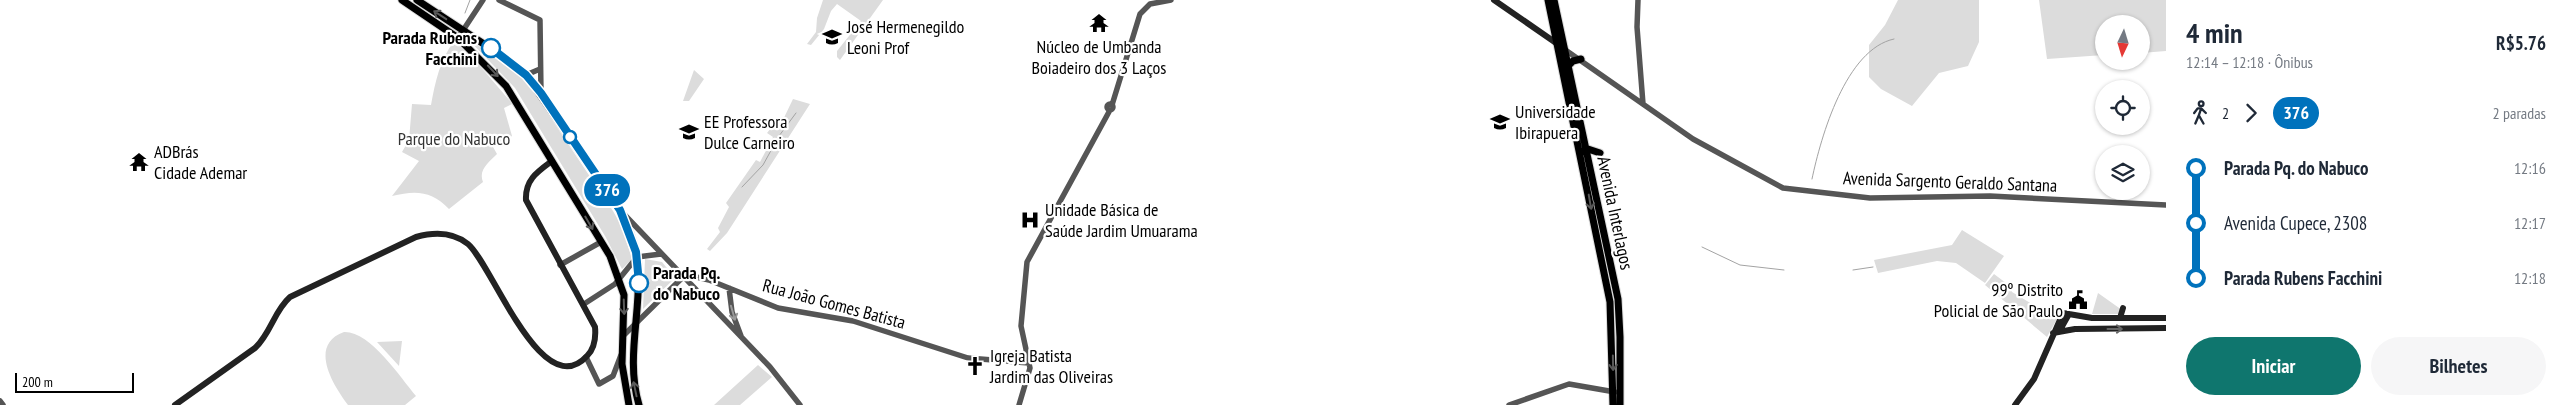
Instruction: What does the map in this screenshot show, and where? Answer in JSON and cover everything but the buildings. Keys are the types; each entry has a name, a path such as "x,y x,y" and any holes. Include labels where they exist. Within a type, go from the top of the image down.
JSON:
{"main road":[{"path":"402,0 458,38 506,86 613,263 624,296 624,335 619,369 629,405"},
{"path":"417,0 510,61 526,75 541,93 620,210 637,257 639,291 632,372 639,405"},
{"path":"1494,0 1564,49"},
{"name":"Avenida Interlagos","path":"1548,0 1583,152"},
{"name":"Avenida Interlagos","path":"1554,0 1568,66 1610,302 1617,392 1620,405"},
{"path":"1568,66 1573,61 1581,59"},
{"path":"1583,152 1600,152"},
{"path":"175,405 241,358 264,339 281,307 293,295 416,237 434,234 454,237 474,251 541,355 564,365 575,364 586,357 593,347 596,334 593,320 527,204 528,184 532,176 552,161"},
{"path":"2120,318 2123,308"},
{"path":"2015,405 2030,387 2060,329 2066,313 2092,318 2166,318"},
{"path":"2137,318 2146,324 2165,328"},
{"path":"2060,329 2165,328"},
{"name":"Avenida Interlagos","path":"1614,405 1617,392"}],"street":[{"path":"458,38 483,0"},
{"path":"499,0 540,20 541,93"},
{"path":"1019,405 1028,375 1029,363 1023,346 1021,326 1027,262 1115,96 1142,9 1150,4 1171,0"},
{"path":"1638,0 1637,27 1643,104"},
{"name":"Avenida Sargento Geraldo Santana","path":"1564,49 1581,59 1693,139 1784,188 1870,198 1990,196 2166,205"},
{"path":"526,75 534,74 540,69"},
{"path":"620,210 774,372 800,405"},
{"path":"560,265 600,242"},
{"path":"584,304 620,280 637,257 658,252"},
{"name":"Rua João Gomes Batista","path":"682,277 692,276 729,288 764,303 824,317 854,321 968,358 1029,363"},
{"path":"624,335 682,277"},
{"path":"729,288 732,312 741,337"},
{"path":"586,357 598,384 613,376 619,369"},
{"path":"1509,405 1569,384 1617,392"},
{"path":"0,401 3,405"}],"green space":[{"path":"823,0 883,0 840,60 837,57 837,51 861,21 837,4 831,11 824,29 811,45 807,44 816,32 817,18"},
{"path":"1898,0 1979,0 1979,42 1968,66 1939,73 1912,106 1881,89 1869,77 1869,45 1885,25"},
{"path":"2039,0 2166,0 2166,51 2150,52 2150,15 2095,15 2095,56 2047,59"},
{"path":"465,36 526,81 622,227 632,259 622,269 605,236 515,88"},
{"name":"Parque do Nabuco","path":"454,41 468,52 512,104 504,108 512,136 493,147 497,154 483,170 483,182 449,209 430,195 423,193 392,196 419,161 402,152 409,140 412,104 431,105 439,72 445,56"},
{"path":"694,70 704,79 689,101 683,101"},
{"path":"793,99 810,104 727,233 710,251 707,249 720,232 718,228 729,207 726,203 756,160 760,162 773,137 767,133 775,123 780,126"},
{"path":"1962,230 2004,256 1985,283 1956,263 1937,261 1878,273 1874,260 1952,245"},
{"path":"645,259 662,262 675,278 643,309"},
{"path":"1994,274 2010,286 2012,292 2057,319 2047,337 1985,285"},
{"path":"2098,293 2122,310 2121,314 2092,314"},
{"path":"344,332 364,339 374,347 416,396 405,405 348,405 331,377 325,356 327,346 333,338"},
{"path":"402,341 399,366 377,342"},
{"path":"758,365 772,377 740,405 714,405"}],"waterway":[{"path":"465,13 470,0"},
{"path":"1812,179 1829,118 1849,76 1862,59 1877,46 1894,39"},
{"path":"742,187 763,165 779,136 796,113"},
{"path":"1702,247 1740,265 1784,270"},
{"path":"1853,270 1873,267"}],"bus line":[{"name":"376","path":"491,48 526,75 541,93 620,210 626,220 636,252 639,283"}],"place":[{"name":"Núcleo de Umbanda Boiadeiro dos 3 Laços","path":"1099,23"},
{"name":"José Hermenegildo Leoni Prof","path":"832,37"},
{"name":"Parada Rubens Facchini","path":"491,48"},
{"name":"Universidade Ibirapuera","path":"1500,122"},
{"name":"EE Professora Dulce Carneiro","path":"689,132"},
{"name":"ADBrás Cidade Ademar","path":"139,162"},
{"name":"Unidade Básica de Saúde Jardim Umuarama","path":"1030,220"},
{"name":"Parada Pq. do Nabuco","path":"639,283"},
{"name":"99º Distrito Policial de São Paulo","path":"2078,300"},
{"name":"Igreja Batista Jardim das Oliveiras","path":"975,366"}]}
